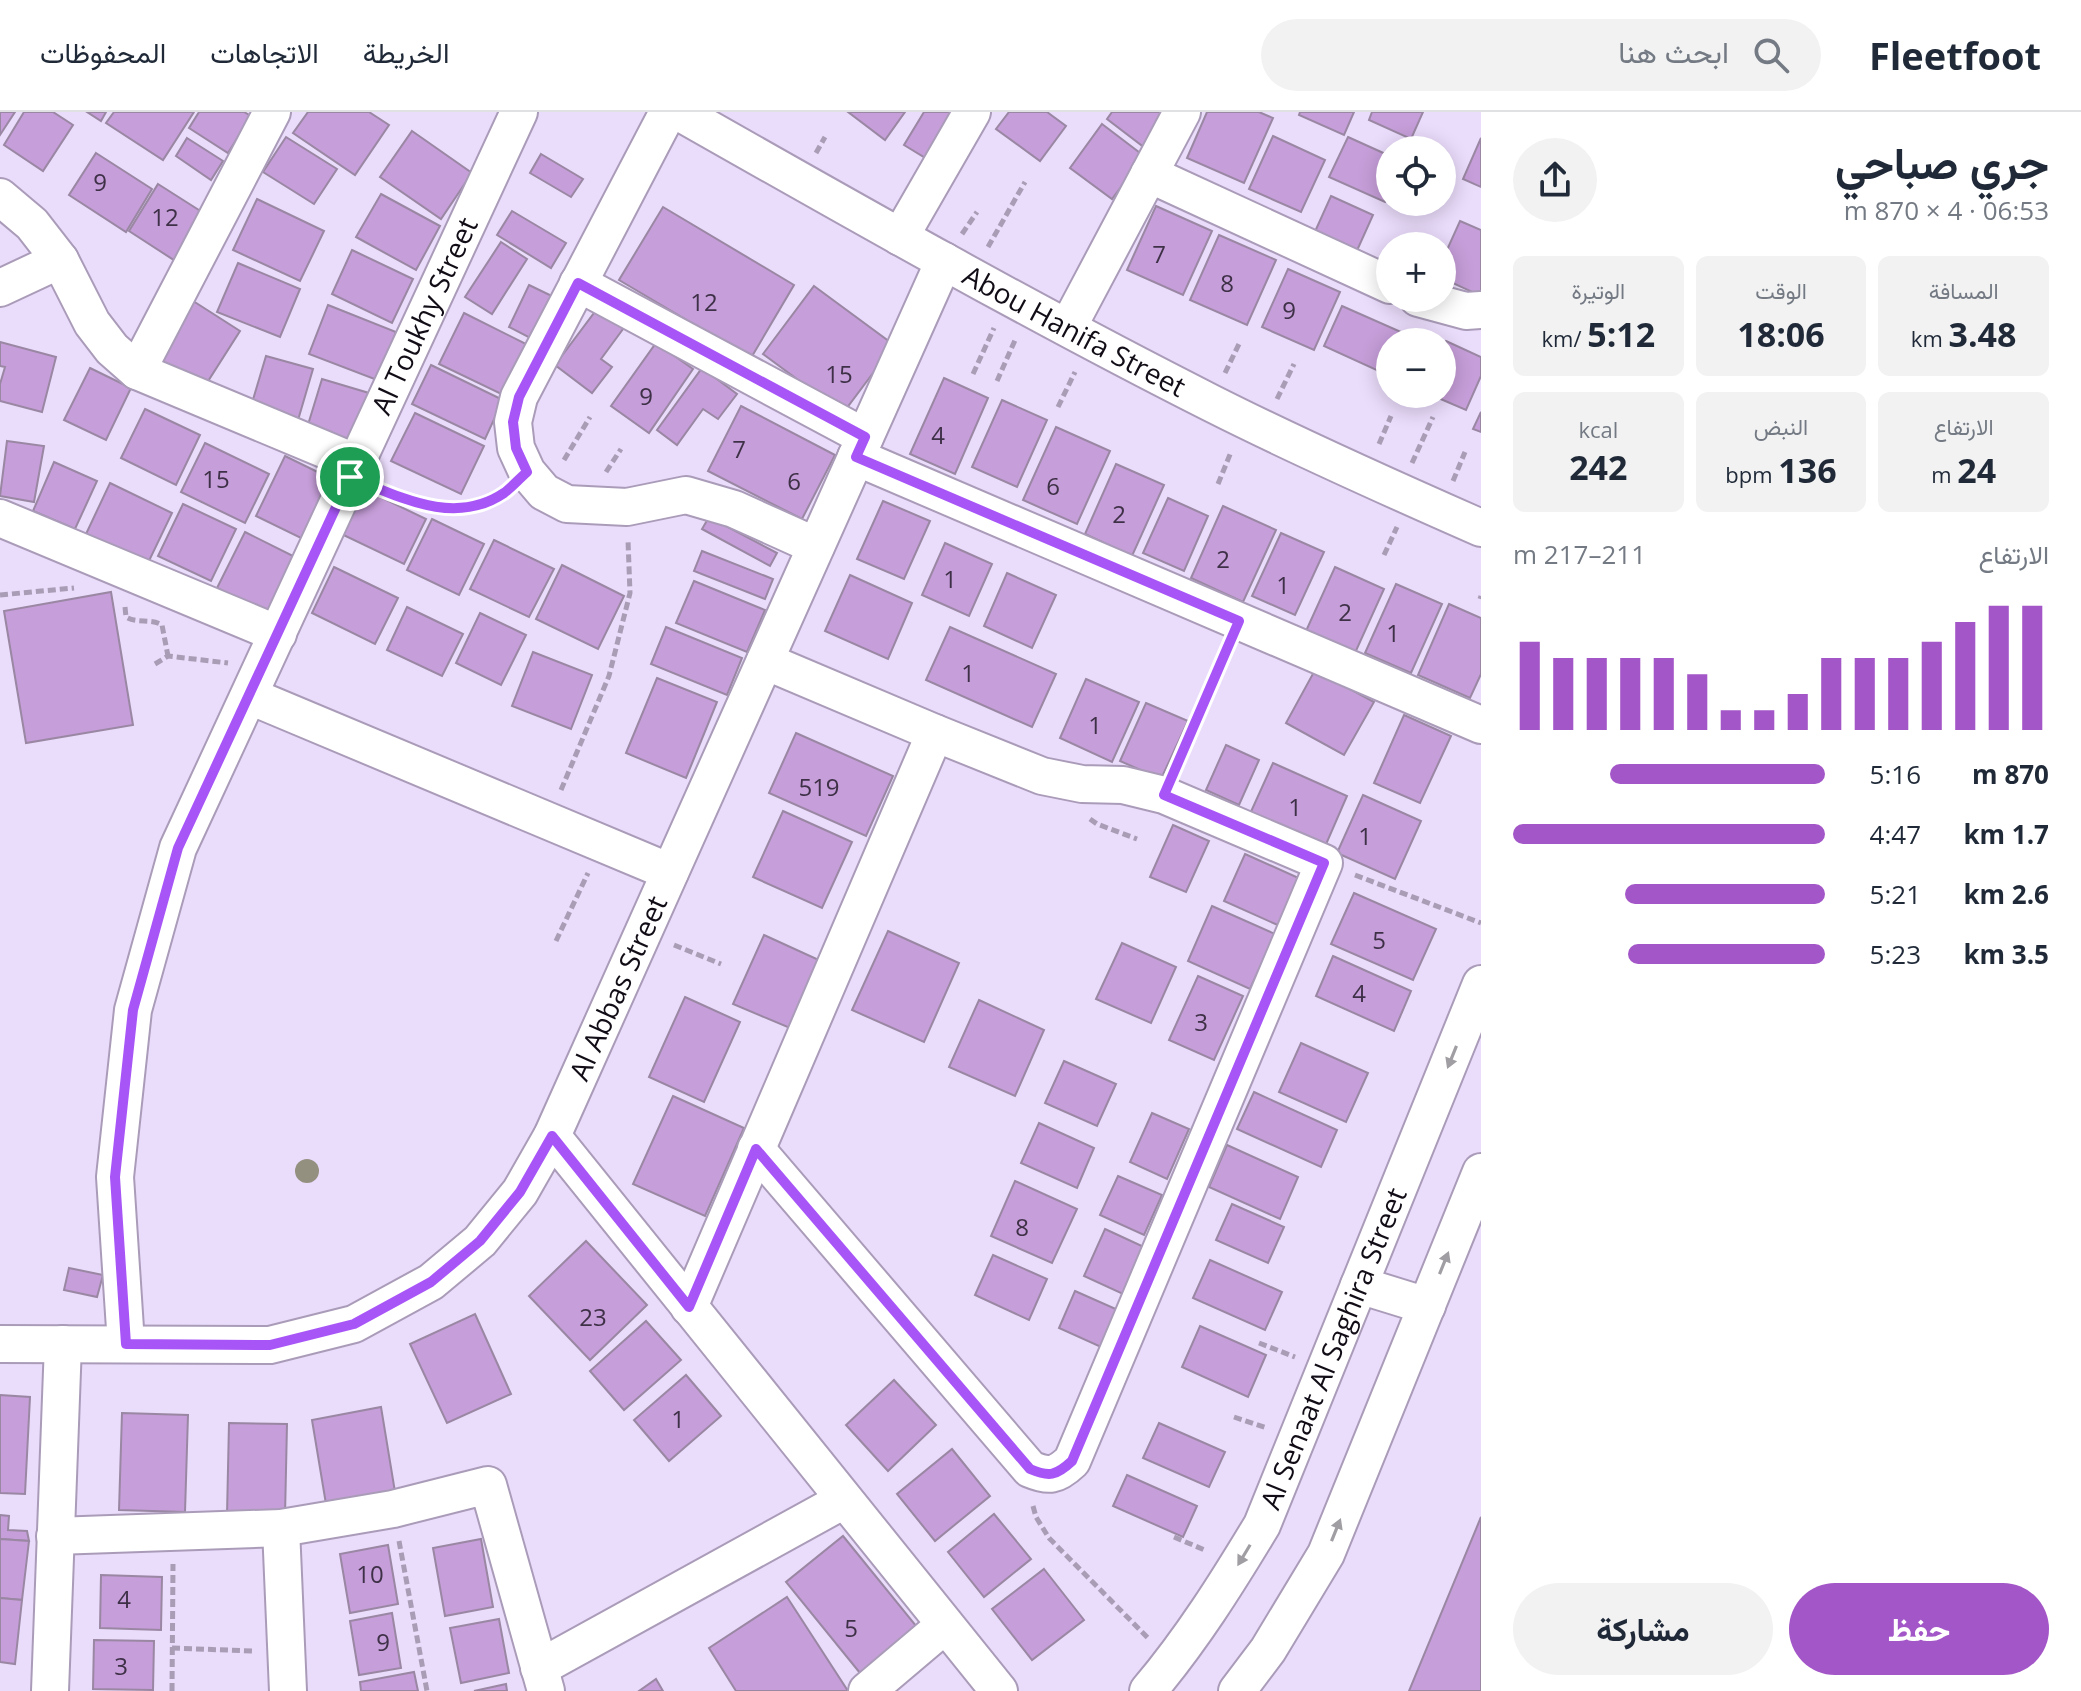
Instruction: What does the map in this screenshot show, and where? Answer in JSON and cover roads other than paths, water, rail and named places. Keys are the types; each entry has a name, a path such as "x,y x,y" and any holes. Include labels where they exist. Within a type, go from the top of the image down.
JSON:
{"street":[{"path":"137,371 272,112"},
{"name":"Al Toukhy Street","path":"126,1344 115,1177 133,1010 178,848 519,112"},
{"path":"668,112 519,397 513,422 516,448 536,482 567,504 627,507 686,495 734,509 816,546"},
{"name":"Abou Hanifa Street","path":"679,112 900,237 1211,403 1399,493 1481,528"},
{"path":"900,237 972,112"},
{"path":"1068,327 1182,112"},
{"path":"1149,174 1376,279"},
{"path":"0,197 32,224 60,260 92,323 112,349 137,371 354,470"},
{"path":"0,288 60,260"},
{"name":"Al Abbas Street","path":"0,1344 270,1345 354,1324 431,1282 480,1241 520,1192 552,1136 860,447 957,268"},
{"path":"578,283 860,447 1239,621 1481,725"},
{"path":"1456,308 1481,310"},
{"path":"0,518 278,634"},
{"path":"756,1149 1030,1469 1044,1475 1060,1472 1072,1461 1324,863 1164,795 1123,785 1082,784 1042,776 765,661"},
{"path":"254,686 548,821 670,872"},
{"path":"689,1307 935,733"},
{"name":"Al Senaat Al Saghira Street","path":"1148,1691 1220,1596 1262,1525 1481,984"},
{"path":"552,1136 999,1691"},
{"path":"1237,1691 1268,1650 1326,1554 1477,1192"},
{"path":"1359,1285 1427,1306"},
{"path":"50,1691 63,1344"},
{"path":"55,1536 281,1528 393,1509 488,1485 542,1679 844,1500"},
{"path":"281,1528 288,1691"},
{"path":"867,1691 945,1625"}]}
